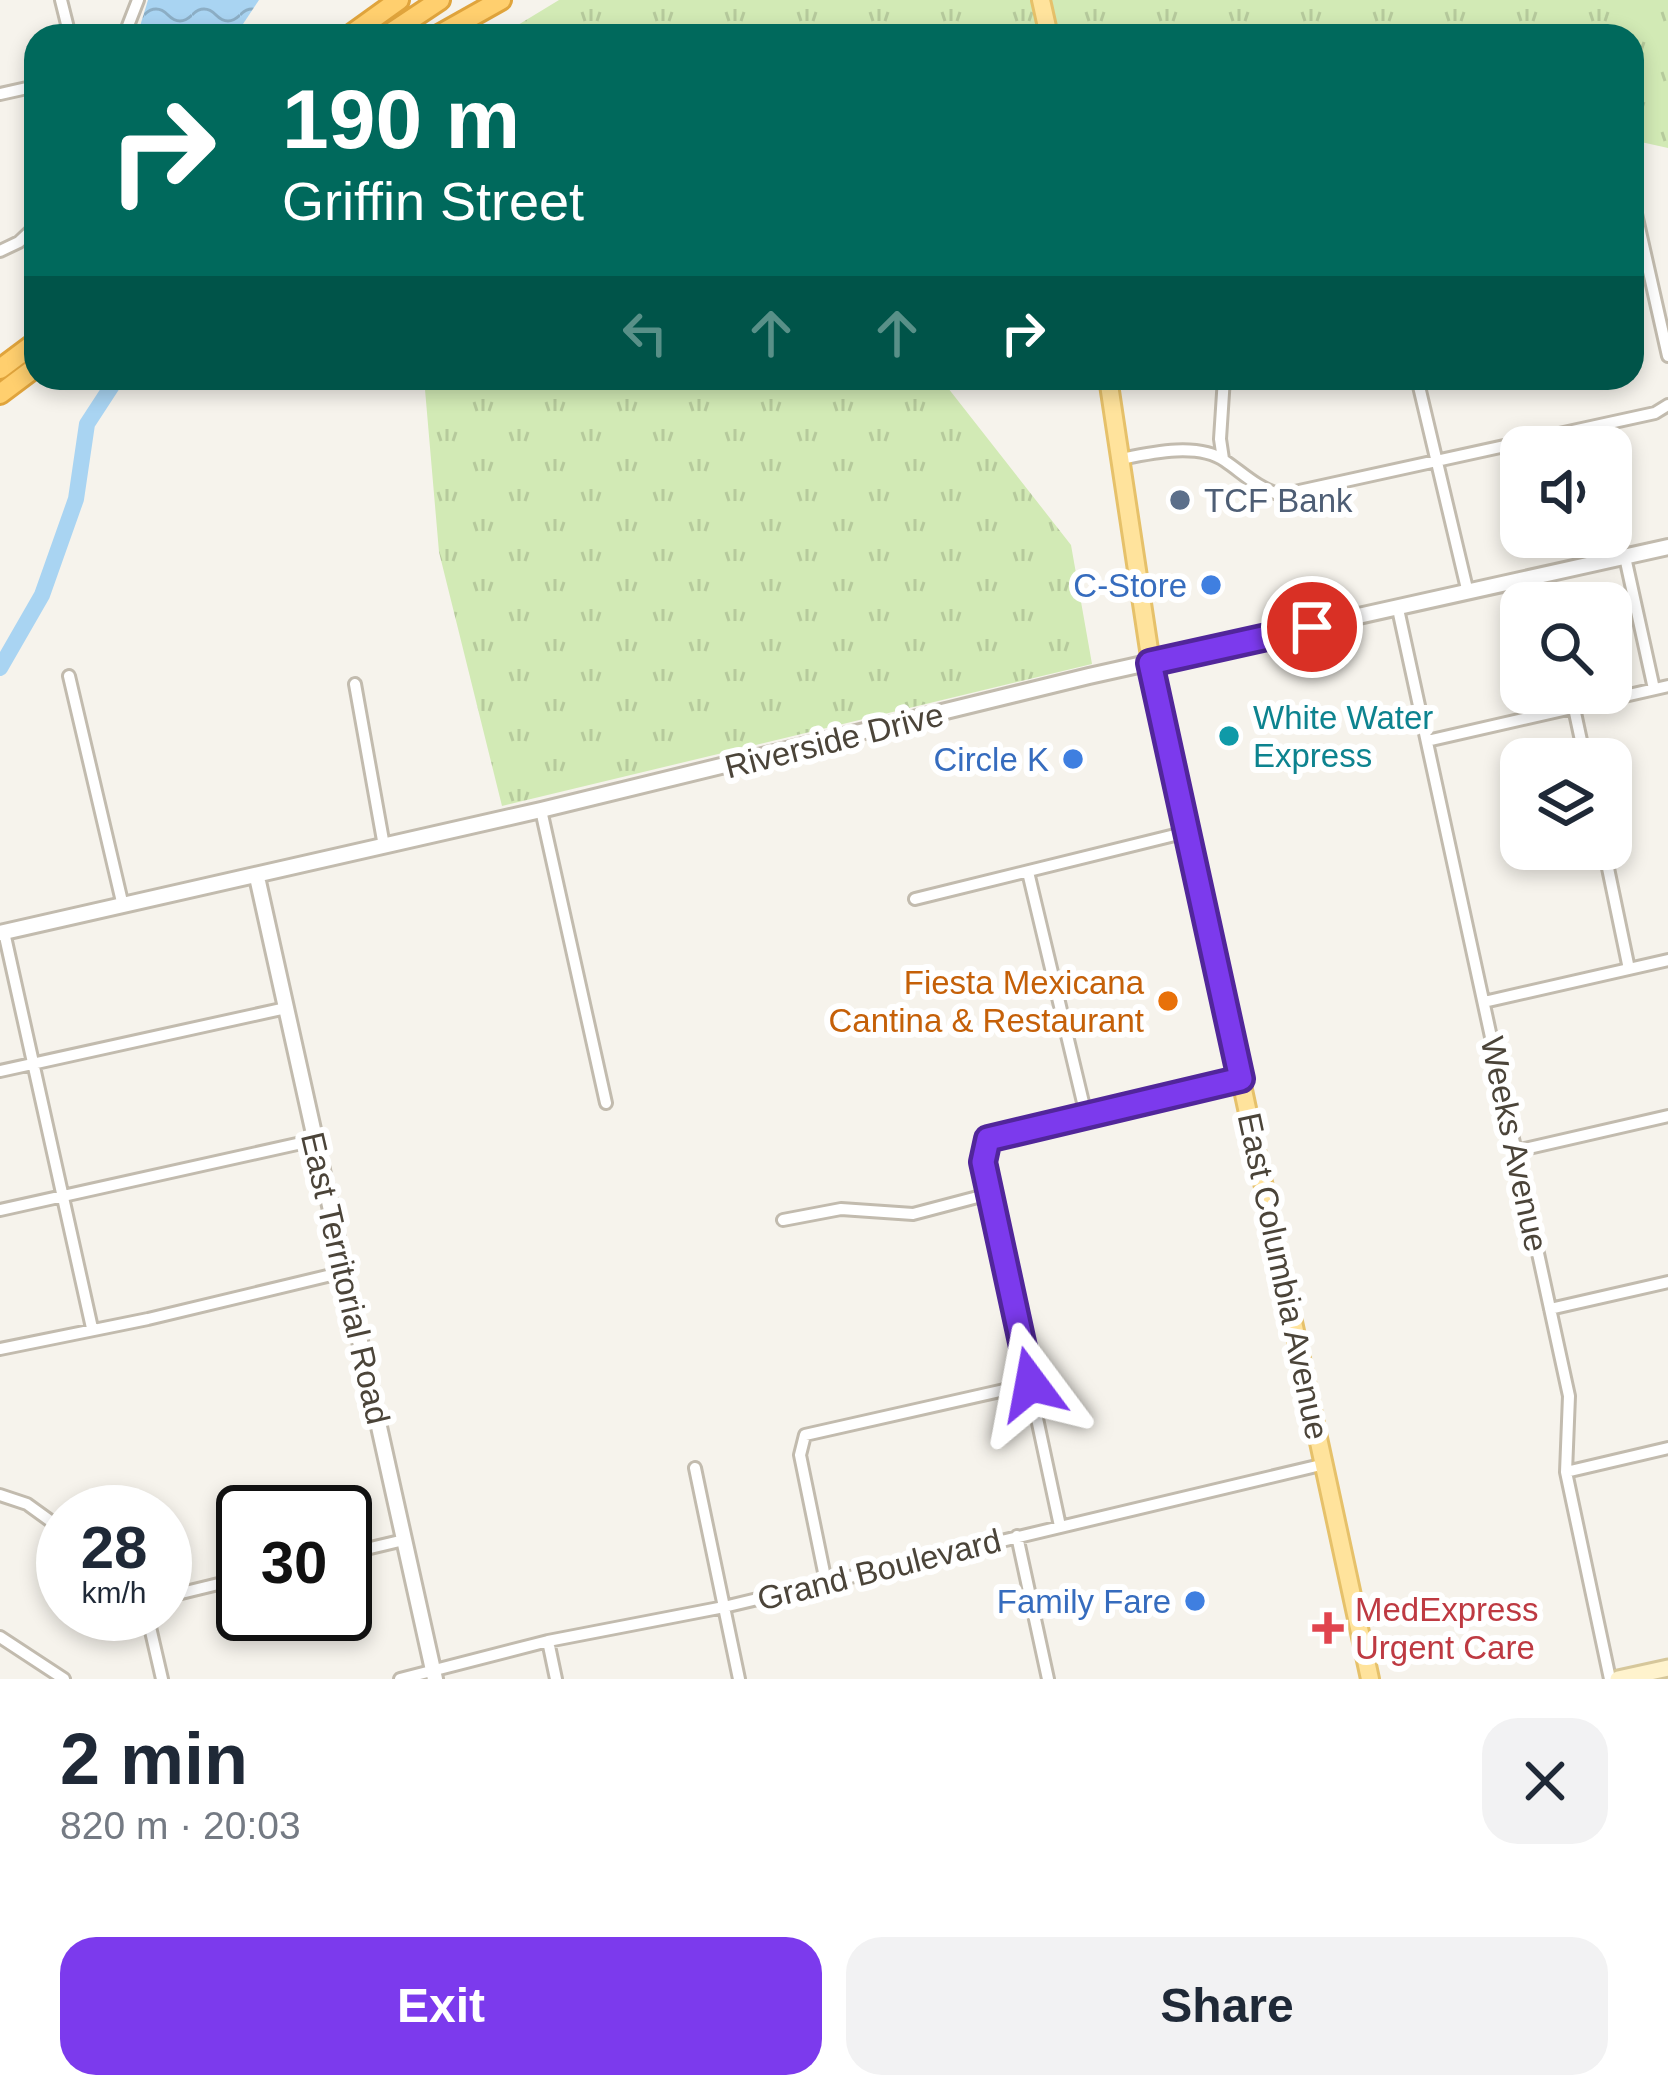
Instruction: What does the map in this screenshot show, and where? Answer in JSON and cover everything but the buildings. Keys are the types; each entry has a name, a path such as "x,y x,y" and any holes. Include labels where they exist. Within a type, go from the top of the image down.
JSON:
{"highway":[{"path":"366,24 399,0"},
{"path":"404,24 440,0"},
{"path":"458,24 501,0"}],"main road":[{"name":"East Columbia Avenue","path":"1110,390 1150,663 1370,1679"},
{"path":"1614,1679 1657,1675"}],"street":[{"path":"1644,249 1668,356"},
{"path":"1644,277 1650,275"},
{"path":"1223,390 1223,459"},
{"path":"1420,390 1468,593"},
{"path":"1121,459 1169,452 1223,459 1261,489 1281,495 1655,413 1668,405"},
{"name":"Riverside Drive","path":"1632,555 1668,547"},
{"name":"Riverside Drive","path":"2,933 257,877 1150,663 1621,558"},
{"path":"1625,558 1654,688"},
{"name":"Weeks Avenue","path":"1398,610 1571,1410 1566,1472 1614,1679"},
{"path":"69,676 123,906"},
{"path":"355,684 384,846"},
{"path":"1632,694 1668,686"},
{"path":"1427,741 1547,714"},
{"path":"541,810 606,1103"},
{"path":"915,898 1187,832"},
{"path":"1608,870 1629,970"},
{"path":"1028,872 1086,1114"},
{"name":"East Territorial Road","path":"257,877 434,1675"},
{"path":"2,933 92,1328"},
{"path":"1484,1003 1668,960"},
{"path":"0,1071 286,1008"},
{"path":"1060,1526 989,1194 984,1149 988,1139 1241,1079"},
{"path":"1516,1151 1668,1116"},
{"path":"0,1210 315,1140"},
{"path":"783,1220 841,1209 914,1214 989,1194"},
{"path":"0,1349 344,1272"},
{"path":"1550,1309 1668,1282"},
{"path":"826,1582 802,1467 805,1435 1031,1384"},
{"path":"1566,1472 1668,1448"},
{"name":"Grand Boulevard","path":"400,1679 434,1675 548,1641 724,1607 1325,1465"},
{"path":"695,1468 740,1679"},
{"path":"0,1495 36,1510"},
{"path":"1017,1536 1048,1679"},
{"path":"372,1548 404,1540"},
{"path":"0,1637 64,1679"},
{"path":"153,1641 162,1679"},
{"path":"548,1641 556,1679"}],"green space":[{"path":"559,0 1668,0 1668,148 1644,143 1644,24 520,24"},
{"path":"425,390 950,390 1071,545 1092,664 502,806 439,552"}],"water":[{"path":"148,0 259,0 243,24 141,24"}],"waterway":[{"path":"0,668 42,595 76,499 87,424 109,390"}],"place":[{"name":"TCF Bank","path":"1180,500"},
{"name":"C-Store","path":"1211,585"},
{"name":"White Water Express","path":"1229,736"},
{"name":"Circle K","path":"1073,759"},
{"name":"Fiesta Mexicana Cantina & Restaurant","path":"1168,1001"},
{"name":"Family Fare","path":"1195,1601"},
{"name":"MedExpress Urgent Care","path":"1328,1628"}],"route":[{"path":"1031,1384 983,1162 988,1139 1241,1079 1150,663 1312,627"}]}
